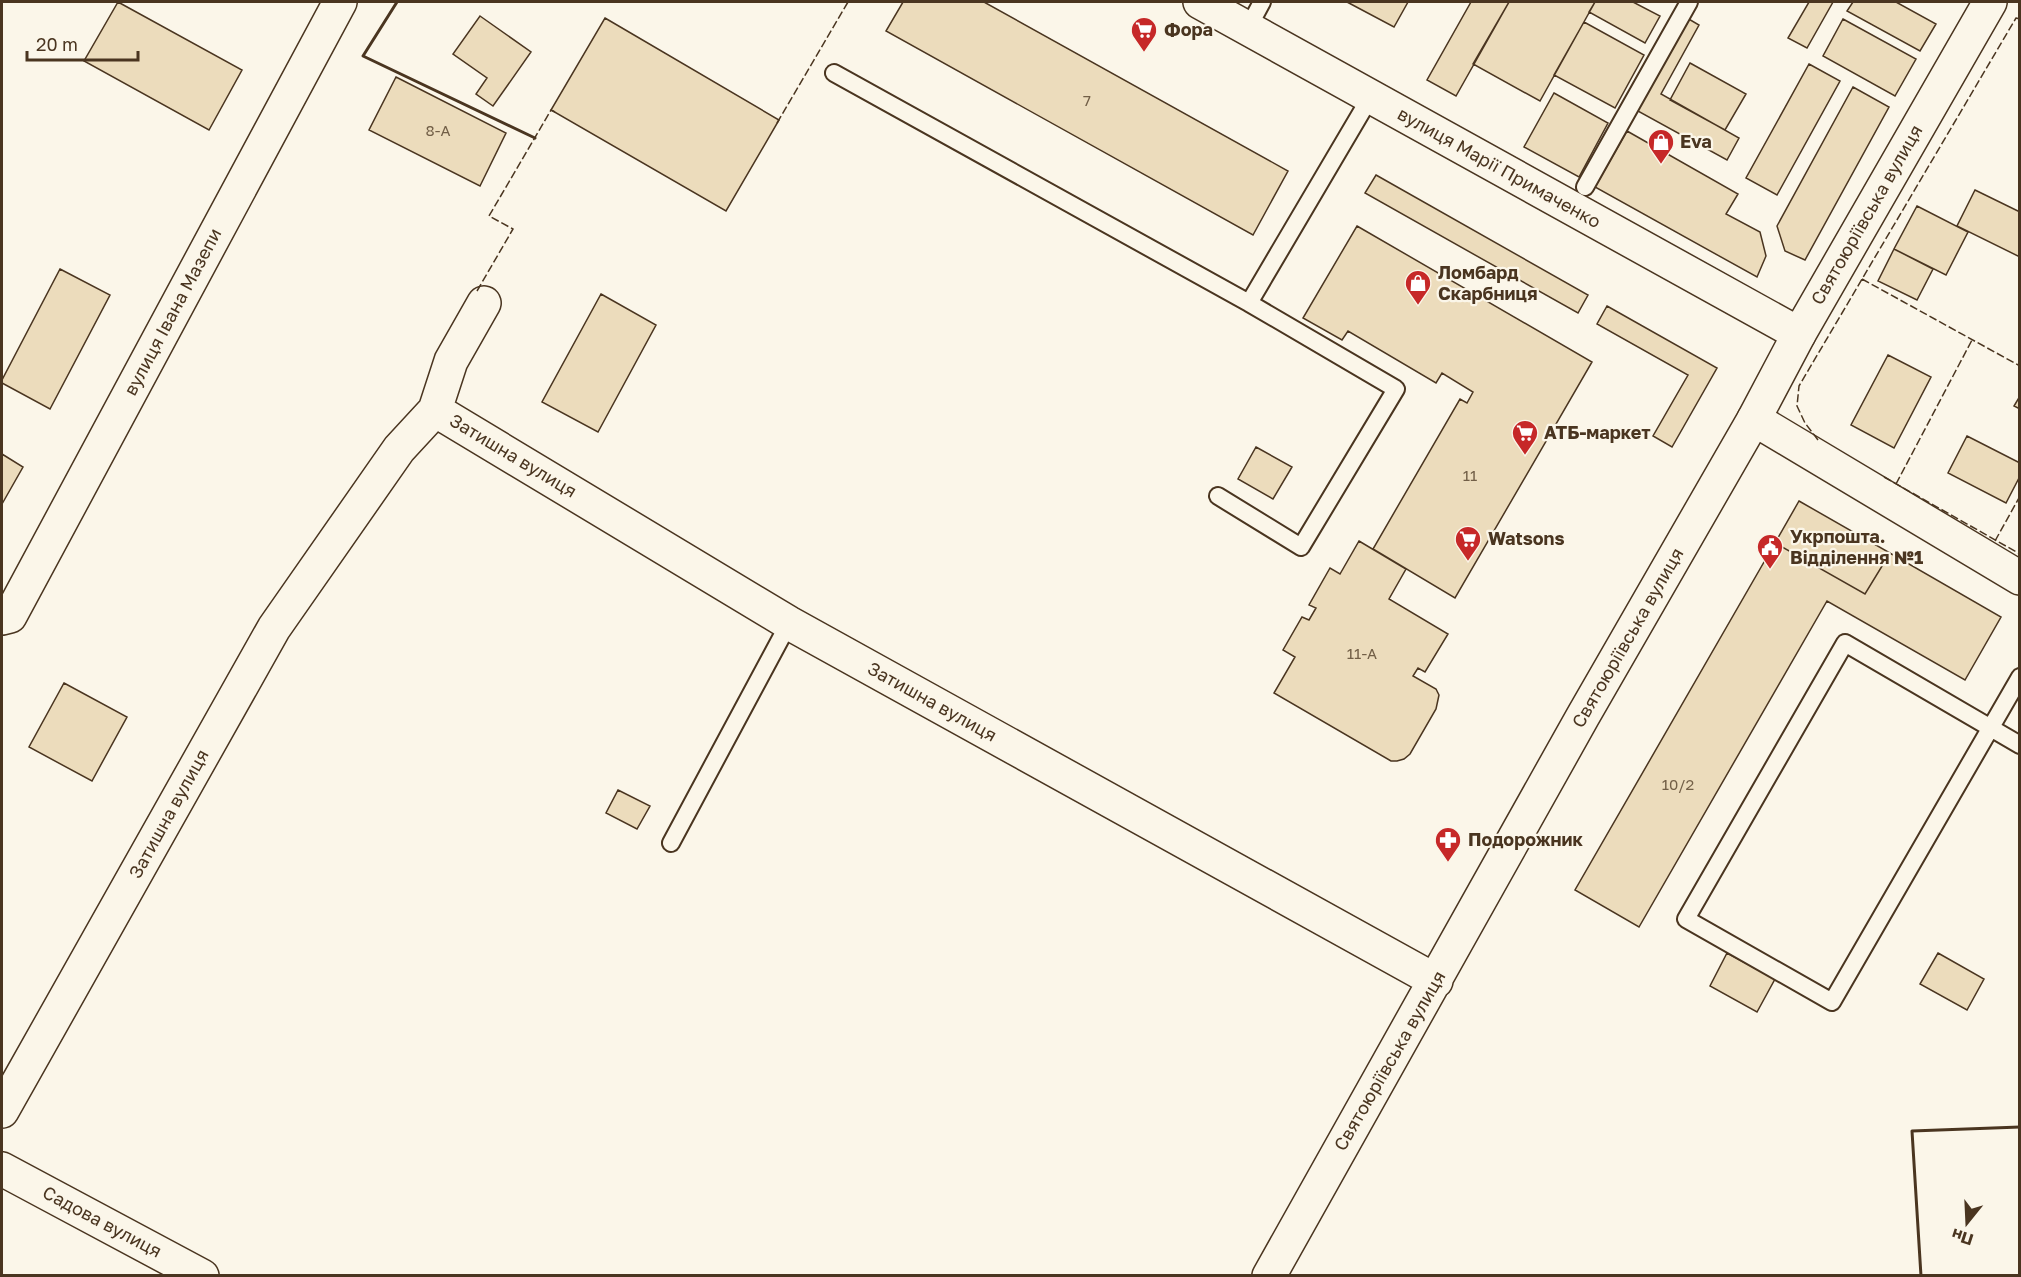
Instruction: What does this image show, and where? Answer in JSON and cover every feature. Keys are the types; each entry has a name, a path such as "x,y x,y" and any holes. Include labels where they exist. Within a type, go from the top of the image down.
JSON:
{"street":[{"name":"вулиця Івана Мазепи","path":"2,618 10,616 340,2"},
{"name":"вулиця Марії Примаченко","path":"1200,2 1255,15 1371,96 1799,334"},
{"name":"Святоюріївська вулиця","path":"1269,1275 1583,716 1754,419 1799,334 1990,2"},
{"name":"Затишна вулиця","path":"2,1111 274,628 399,449 435,410 451,361 484,303"},
{"name":"Затишна вулиця","path":"435,410 789,623 1436,981"},
{"path":"1754,419 2019,578"},
{"name":"Садова вулиця","path":"2,1169 202,1275"}],"lane":[{"path":"1585,187 1689,2"},
{"path":"834,73 1249,303 1396,389 1301,547 1218,496"},
{"path":"1249,303 1371,96"},
{"path":"671,843 789,623"},
{"path":"2019,676 1991,728 1832,1002 1686,919 1845,643 1991,728 2019,745"}],"building":[{"path":"118,2 242,70 209,130 84,61"},
{"path":"903,2 984,2 1288,171 1253,235 886,31"},
{"path":"1347,2 1408,2 1394,27"},
{"path":"1471,2 1509,2 1456,96 1427,80"},
{"path":"1509,2 1595,2 1540,101 1473,64"},
{"path":"1595,2 1633,2 1660,16 1645,43 1589,12"},
{"path":"1809,2 1833,2 1807,48 1788,38"},
{"path":"1853,2 1896,2 1936,24 1920,51 1847,11"},
{"path":"480,16 531,52 493,106 476,94 487,78 453,54"},
{"path":"605,18 779,120 726,211 551,110"},
{"path":"1687,18 1699,25 1661,94 1739,138 1727,160 1636,110"},
{"path":"1843,19 1916,59 1895,96 1823,56"},
{"path":"1584,22 1644,55 1615,108 1554,75"},
{"path":"1690,63 1746,94 1725,130 1670,100"},
{"path":"1809,64 1840,81 1777,195 1746,178"},
{"path":"396,77 506,133 480,186 369,130"},
{"path":"1853,87 1889,107 1805,260 1785,251 1777,226"},
{"path":"1554,93 1608,123 1579,177 1524,147"},
{"path":"1627,131 1738,194 1726,214 1760,232 1766,256 1757,277 1595,187"},
{"path":"1376,175 1588,295 1578,313 1365,193"},
{"path":"1975,190 2020,212 2020,257 1957,226"},
{"path":"1917,206 1968,232 1946,275 1894,249"},
{"path":"1357,226 1592,362 1455,598 1373,549 1460,399 1467,403 1473,392 1442,373 1436,383 1348,331 1342,340 1303,318"},
{"path":"1894,249 1933,269 1917,300 1878,281"},
{"path":"60,269 110,295 50,409 2,383 2,380"},
{"path":"601,294 656,325 598,432 542,402"},
{"path":"1607,306 1717,368 1672,447 1653,436 1688,375 1597,324"},
{"path":"1888,355 1931,377 1894,448 1851,425"},
{"path":"2020,396 2020,409 2014,406"},
{"path":"1967,436 2020,463 2020,476 2006,503 1948,473"},
{"path":"1256,447 1292,467 1273,499 1238,479"},
{"path":"2,454 23,467 2,504"},
{"path":"1799,501 1890,553 1865,594 1775,543"},
{"path":"1359,541 1406,569 1389,599 1448,634 1425,672 1418,668 1413,676 1436,689 1439,695 1436,709 1410,754 1397,761 1391,761 1274,693 1295,657 1283,650 1302,617 1309,620 1316,608 1309,605 1330,568 1340,574"},
{"path":"1775,543 1865,594 1890,553 2001,617 1965,680 1827,601 1639,927 1575,890"},
{"path":"64,683 127,717 92,781 29,747"},
{"path":"618,790 650,806 637,829 606,813"},
{"path":"1727,953 1775,979 1757,1012 1710,986"},
{"path":"1938,953 1984,979 1967,1010 1920,984"}],"fence":[{"path":"777,123 848,2"},
{"path":"1818,440 1805,423 1797,406 1799,386 2016,18 2020,19"},
{"path":"477,291 513,229 489,216 551,110 555,112"},
{"path":"1862,279 2020,366"},
{"path":"1896,484 1972,340"},
{"path":"1884,477 2020,554"},
{"path":"1995,541 2020,496"}],"wall":[{"path":"397,2 363,56 535,138"},
{"path":"1921,1276 1912,1131 2020,1127"}],"place":[{"name":"Фора","path":"1144,53"},
{"name":"Eva","path":"1661,165"},
{"name":"Ломбард Скарбниця","path":"1418,306"},
{"name":"АТБ-маркет","path":"1525,456"},
{"name":"Watsons","path":"1468,562"},
{"name":"Укрпошта. Відділення №1","path":"1770,570"},
{"name":"Подорожник","path":"1448,863"}]}
